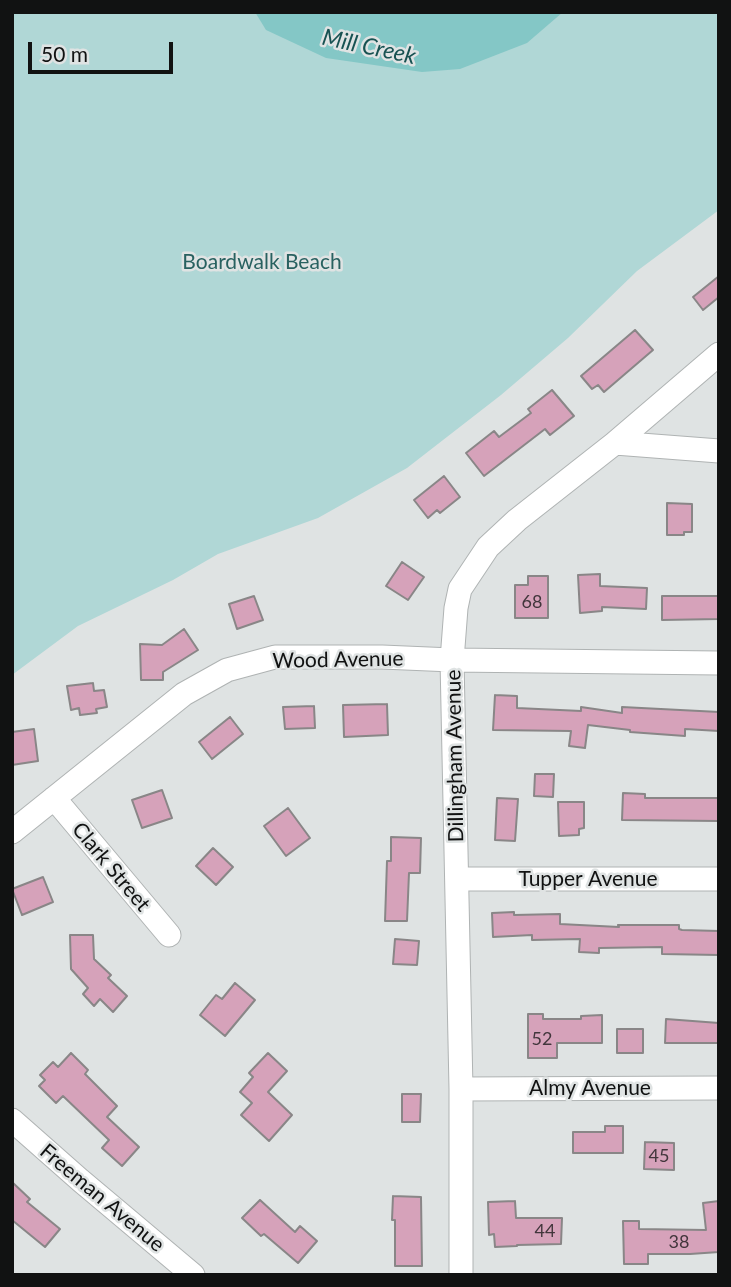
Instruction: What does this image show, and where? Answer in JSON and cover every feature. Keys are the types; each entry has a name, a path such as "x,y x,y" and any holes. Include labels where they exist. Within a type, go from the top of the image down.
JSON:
{"street":[{"name":"Dillingham Avenue","path":"460,1275 461,1088 452,660 460,589 488,547 517,520 615,443 719,354"},
{"path":"615,443 719,451"},
{"name":"Wood Avenue","path":"12,832 184,694 227,670 275,657 719,663"},
{"name":"Clark Street","path":"54,798 169,935"},
{"name":"Tupper Avenue","path":"457,879 719,879"},
{"name":"Almy Avenue","path":"461,1088 719,1088"},
{"name":"Freeman Avenue","path":"12,1120 193,1275"}],"green space":[{"name":"Boardwalk Beach","path":"12,12 719,12 719,210 637,271 568,338 501,395 407,468 318,518 218,554 173,580 78,626 12,675"}],"water":[{"name":"Mill Creek","path":"255,12 563,12 527,43 460,69 422,72 326,58 266,30"}],"building":[{"path":"719,276 719,297 703,310 693,297"},
{"path":"635,330 653,350 604,392 598,385 592,389 581,376"},
{"path":"552,390 574,416 550,435 545,429 484,476 466,453 494,431 499,437 531,413 528,409"},
{"path":"444,476 460,497 440,513 437,510 428,518 414,500"},
{"path":"667,503 692,504 692,532 667,535"},
{"path":"402,562 424,577 408,600 386,586"},
{"path":"600,574 600,586 647,588 646,609 602,607 602,611 580,613 578,575"},
{"path":"528,576 548,576 548,618 515,618 515,585 528,585"},
{"path":"254,596 263,620 237,629 229,604"},
{"path":"662,596 719,596 719,619 662,620"},
{"path":"184,629 198,650 163,672 163,680 141,680 140,644 162,645"},
{"path":"93,683 94,691 104,690 107,707 96,709 97,713 80,715 79,708 71,710 67,686"},
{"path":"495,695 517,696 517,708 581,711 581,707 622,713 622,707 719,712 719,731 685,729 685,736 630,732 588,725 585,748 569,746 571,731 493,730"},
{"path":"387,704 388,735 344,737 343,705"},
{"path":"314,706 315,728 285,729 283,707"},
{"path":"230,717 243,734 212,759 199,742"},
{"path":"34,729 38,761 12,765 12,732"},
{"path":"535,774 554,774 553,797 534,796"},
{"path":"162,790 172,818 142,828 132,800"},
{"path":"623,793 645,794 645,798 719,798 719,821 622,820"},
{"path":"497,798 518,799 515,841 495,840"},
{"path":"558,802 584,802 584,828 579,829 579,835 559,836"},
{"path":"288,808 310,838 286,856 264,826"},
{"path":"391,837 421,838 420,873 409,873 407,921 385,921 387,861 391,861"},
{"path":"213,848 233,867 216,885 196,866"},
{"path":"43,877 53,902 22,915 12,889"},
{"path":"514,912 514,915 560,914 560,924 619,927 618,925 679,925 682,930 719,931 719,955 662,954 662,947 599,948 599,953 579,952 580,939 532,940 532,935 493,937 492,913"},
{"path":"70,935 93,935 94,959 111,975 108,978 127,996 113,1012 100,999 94,1006 83,994 88,988 71,969"},
{"path":"395,939 419,941 417,965 393,964"},
{"path":"235,983 255,1000 225,1036 200,1015 216,995 222,999"},
{"path":"528,1014 543,1014 543,1019 581,1019 581,1016 602,1015 602,1043 557,1043 557,1058 528,1058"},
{"path":"666,1019 719,1023 719,1043 665,1043"},
{"path":"617,1029 643,1029 643,1053 617,1053"},
{"path":"71,1053 88,1070 85,1074 117,1106 107,1117 139,1147 122,1166 102,1148 109,1140 63,1096 56,1103 39,1086 45,1080 40,1075 53,1062 58,1067"},
{"path":"268,1053 287,1071 268,1092 292,1115 269,1141 241,1115 252,1103 240,1092 253,1077 249,1073"},
{"path":"402,1094 421,1094 420,1122 402,1122"},
{"path":"605,1126 623,1126 623,1153 573,1153 573,1132 605,1132"},
{"path":"645,1142 674,1143 674,1170 644,1169"},
{"path":"12,1182 30,1199 27,1202 60,1229 45,1247 12,1220"},
{"path":"393,1196 421,1197 422,1266 395,1266"},
{"path":"260,1200 295,1232 300,1226 317,1241 298,1263 264,1234 261,1236 242,1218"},
{"path":"515,1201 516,1218 562,1218 561,1244 495,1247 494,1234 489,1235 488,1202"},
{"path":"719,1201 719,1252 648,1254 648,1264 624,1264 623,1221 639,1221 639,1229 706,1230 703,1203"}]}
